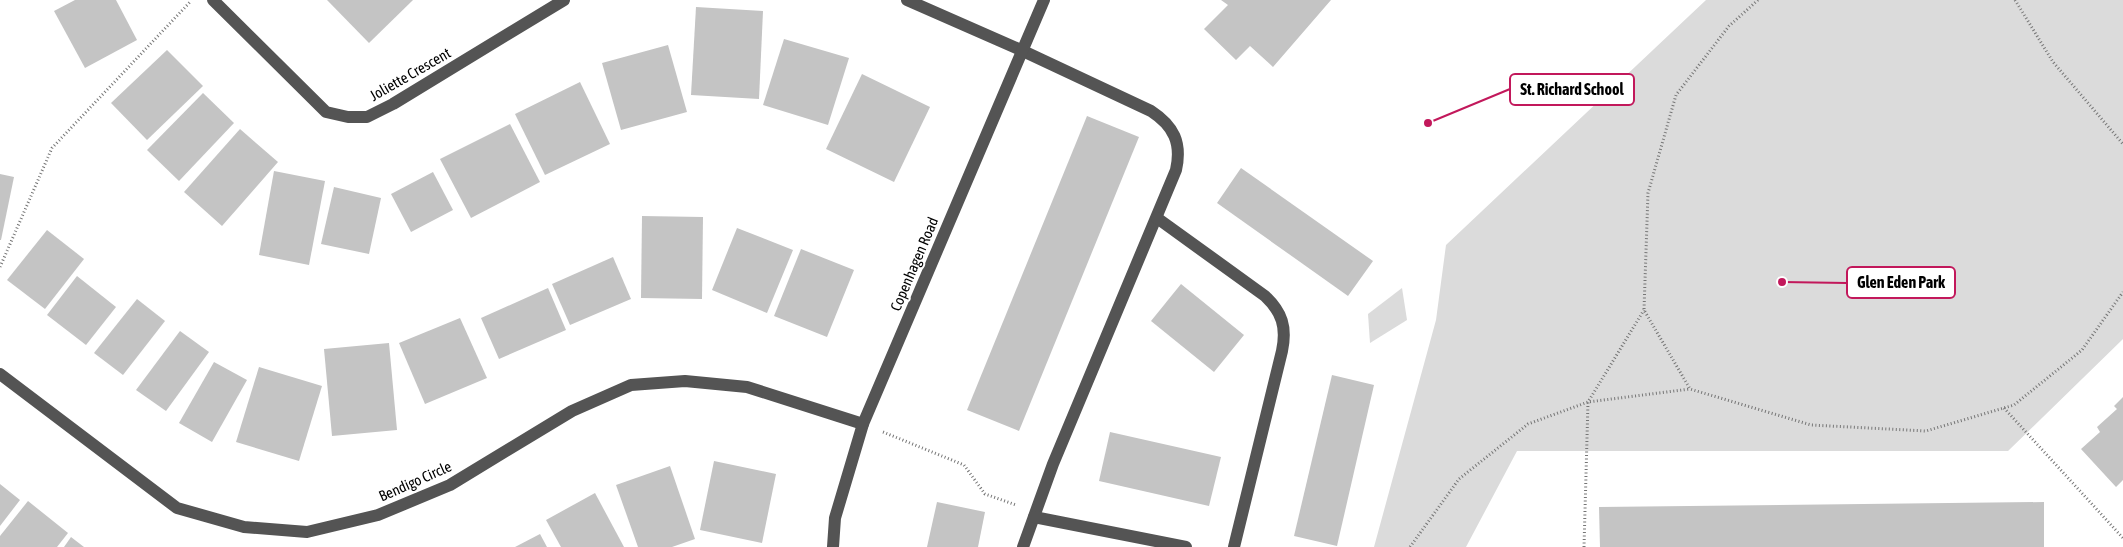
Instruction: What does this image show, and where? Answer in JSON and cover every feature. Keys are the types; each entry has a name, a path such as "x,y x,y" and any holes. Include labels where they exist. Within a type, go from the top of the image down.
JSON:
{"street":[{"name":"Joliette Crescent","path":"213,0 326,112 348,117 366,117 393,104 564,0"},
{"path":"907,0 1023,51 1151,111 1164,120 1173,132 1179,158 1157,218 1053,464 1023,547"},
{"name":"Copenhagen Road","path":"833,547 835,518 863,424 1044,0"},
{"path":"1157,218 1265,296 1282,316 1285,330 1282,351 1234,547"},
{"name":"Bendigo Circle","path":"0,374 177,508 244,527 307,532 378,515 450,485 572,411 631,385 685,381 747,387 863,424"},
{"path":"1034,515 1186,547"}],"path":[{"path":"0,267 52,148 192,0"},
{"path":"1584,547 1588,402 1644,310 1648,193 1676,95 1729,26 1758,0"},
{"path":"2016,0 2054,62 2123,144"},
{"path":"1410,547 1459,479 1528,424 1588,402 1690,389 1811,425 1926,431 2014,405 2082,350 2123,292"},
{"path":"1644,310 1690,389"},
{"path":"2004,408 2123,538"},
{"path":"863,424 964,465 985,494 1034,515"}],"shaded area":[{"path":"1706,0 2123,0 2123,339 2008,451 1517,451 1466,547 1374,547 1436,320 1446,245"},
{"path":"1402,288 1407,320 1370,343 1368,314"}],"building":[{"path":"75,0 116,0 137,40 85,68 54,11"},
{"path":"327,0 413,0 369,43"},
{"path":"1221,0 1331,0 1273,67 1250,46 1236,60 1204,29 1228,5"},
{"path":"696,7 763,11 759,99 691,95"},
{"path":"784,39 849,58 828,125 763,105"},
{"path":"668,45 687,112 621,130 602,63"},
{"path":"167,50 203,86 147,140 111,103"},
{"path":"862,74 930,107 894,182 826,149"},
{"path":"580,82 610,144 545,175 515,114"},
{"path":"203,93 234,123 179,181 147,150"},
{"path":"1087,116 1139,137 1019,431 967,410"},
{"path":"510,124 540,182 471,218 440,159"},
{"path":"240,129 278,162 222,226 184,192"},
{"path":"1241,168 1373,261 1348,296 1217,203"},
{"path":"274,171 325,181 309,265 259,255"},
{"path":"433,172 453,210 411,232 391,194"},
{"path":"0,174 14,177 1,240 0,240"},
{"path":"334,187 381,198 369,254 321,244"},
{"path":"642,216 703,217 702,299 641,298"},
{"path":"737,228 793,250 767,313 712,290"},
{"path":"47,230 84,259 45,309 7,280"},
{"path":"801,249 854,270 827,337 774,316"},
{"path":"613,257 631,299 570,325 552,284"},
{"path":"77,276 116,307 86,345 47,315"},
{"path":"1181,284 1244,335 1214,372 1151,321"},
{"path":"548,288 566,330 499,359 481,318"},
{"path":"137,299 165,321 123,375 94,353"},
{"path":"460,318 487,378 425,404 399,343"},
{"path":"180,331 209,352 166,411 136,390"},
{"path":"389,343 397,430 332,436 324,349"},
{"path":"214,362 247,380 212,442 179,423"},
{"path":"259,367 322,386 299,461 236,442"},
{"path":"1332,375 1374,385 1337,546 1294,536"},
{"path":"2123,397 2123,480 2116,487 2081,449 2100,432 2097,427 2117,409 2114,406"},
{"path":"1110,432 1221,457 1209,506 1099,481"},
{"path":"714,461 776,474 762,543 700,530"},
{"path":"670,466 695,539 672,547 638,547 616,485"},
{"path":"0,484 20,500 0,526"},
{"path":"595,493 624,547 561,547 546,520"},
{"path":"28,501 68,533 57,547 0,547 0,536"},
{"path":"937,502 985,512 978,547 927,547"},
{"path":"2044,502 2044,547 1600,547 1599,507"},
{"path":"540,534 547,547 515,547"},
{"path":"71,537 84,547 64,547"}],"place":[{"name":"St. Richard School","path":"1428,123"},
{"name":"Glen Eden Park","path":"1782,282"}]}
